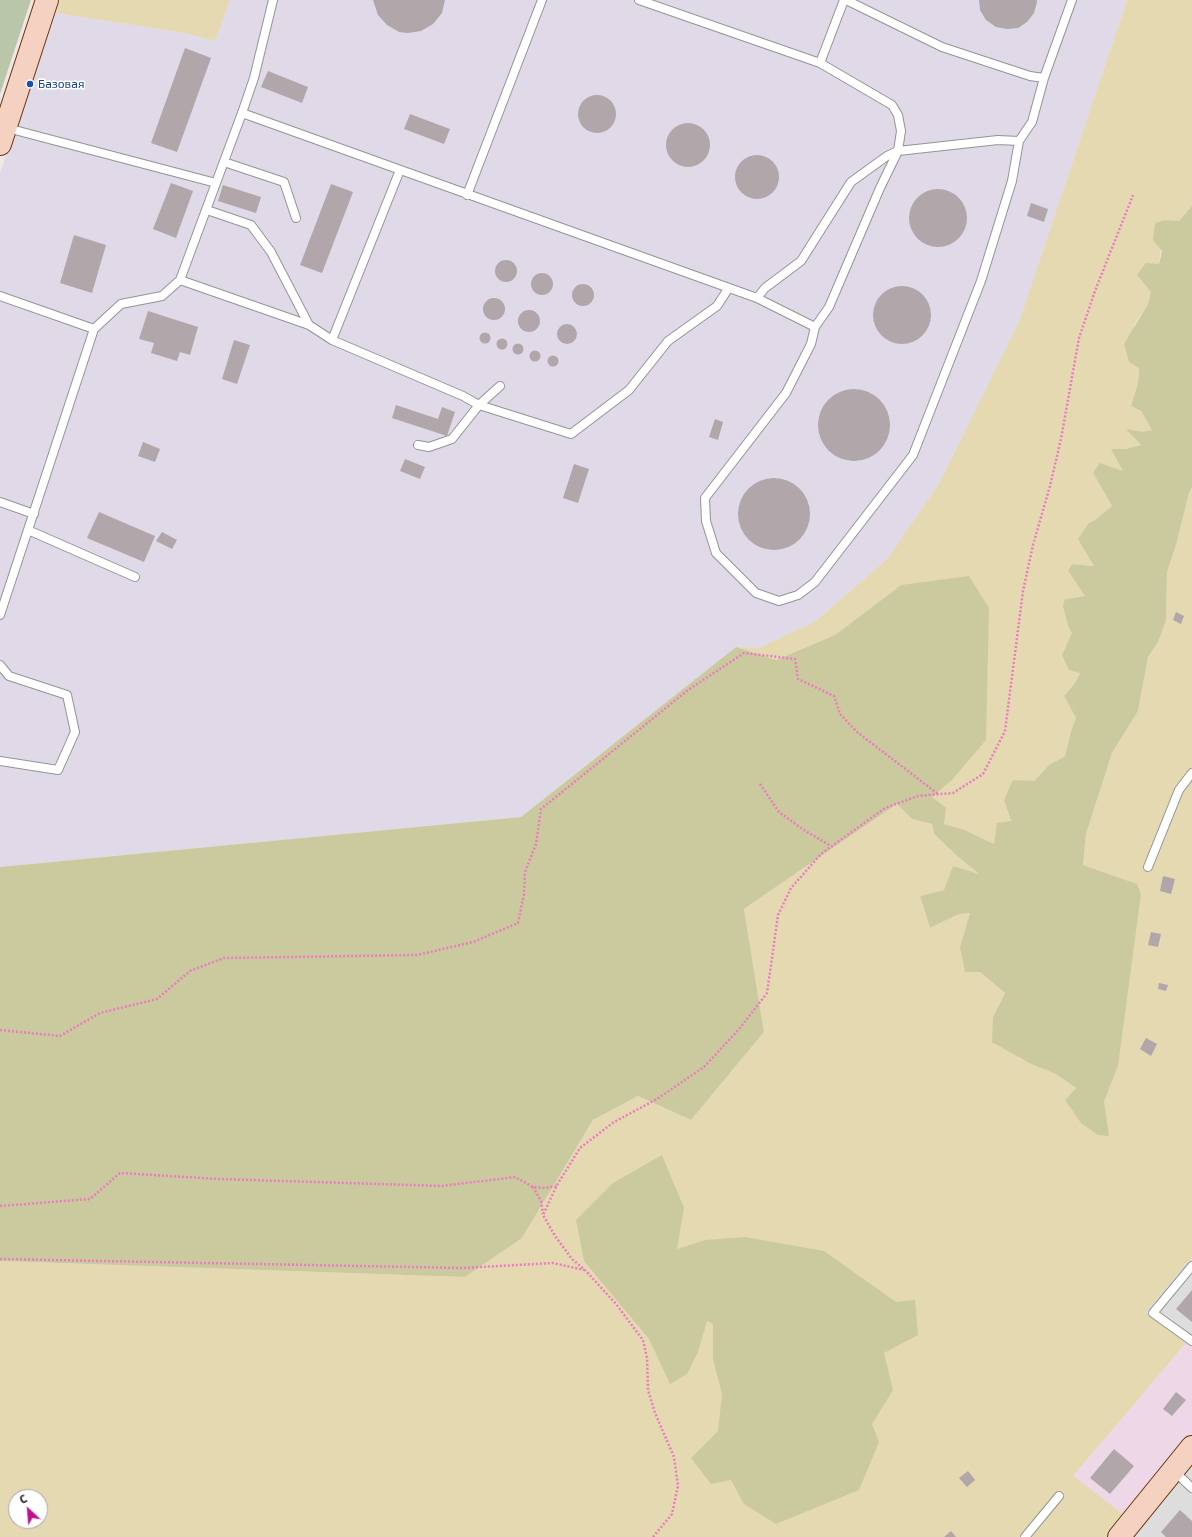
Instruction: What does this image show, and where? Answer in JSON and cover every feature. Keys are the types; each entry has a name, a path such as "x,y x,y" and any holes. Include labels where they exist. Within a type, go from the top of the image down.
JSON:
{"street":[{"path":"3,135 47,0"},
{"path":"1119,1537 1192,1447"}],"lane":[{"path":"0,615 94,329 121,304 162,296 180,280 207,210 254,78 273,0"},
{"path":"467,195 542,0"},
{"path":"640,0 820,63 892,105 898,114 901,131 898,151 880,188 829,307 815,327 811,344 786,393 705,498 706,521 716,553 756,593 779,601 798,595 814,582 913,455 981,281 1012,181 1019,141 1032,122 1044,78 1072,0"},
{"path":"820,63 845,0 942,47 1030,76 1044,78"},
{"path":"242,113 756,298 815,327"},
{"path":"3,135 216,183"},
{"path":"756,298 765,288 801,261 851,182 887,156 898,151 998,140 1019,141"},
{"path":"224,162 284,182 296,218"},
{"path":"332,340 400,170"},
{"path":"207,210 251,225 271,252 309,325"},
{"path":"180,280 309,325 332,340 462,396 479,405 570,434 629,390 668,341 717,306 728,289"},
{"path":"0,296 94,329"},
{"path":"418,445 429,447 452,439 479,405 500,386"},
{"path":"0,502 34,514"},
{"path":"28,530 135,577"},
{"path":"0,665 9,676 67,695 75,732 58,770 0,761"},
{"path":"1148,867 1178,790 1192,773"},
{"path":"1192,1266 1153,1313 1192,1341"},
{"path":"1173,1470 1192,1488"},
{"path":"1025,1537 1059,1496"}],"path":[{"path":"544,1215 557,1186 580,1148 614,1122 657,1099 704,1067 740,1028 767,993 778,915 791,888 820,854 885,808 918,796 954,793 983,774 1005,731 1023,591 1033,545 1059,447 1079,338 1095,291 1134,195"},
{"path":"0,1030 60,1036 100,1013 156,999 190,971 224,958 418,955 473,942 518,923 524,894 525,872 536,844 541,809 688,690 744,653 795,659 798,679 834,696 840,714 857,732 939,794"},
{"path":"760,784 779,812 804,830 831,846"},
{"path":"0,1206 90,1199 120,1173 219,1179 442,1186 515,1177 533,1187 545,1188 557,1186"},
{"path":"533,1187 541,1201 544,1215 555,1236 572,1259 586,1271 626,1316 643,1340 648,1358 648,1390 655,1413 674,1457 678,1486 672,1514 654,1537"},
{"path":"0,1259 463,1268 553,1263 586,1271"}],"shaded area":[{"path":"60,0 230,0 215,41 184,33 56,13"},
{"path":"230,0 1127,0 1019,322 938,485 888,558 816,621 759,648 736,647 521,817 0,867 0,173 56,13 184,33 215,41"},
{"path":"1127,0 1192,0 1192,206 1179,221 1165,220 1159,264 1137,275 1151,292 1148,304 1134,325 1139,367 1138,383 1131,406 1141,411 1152,430 1143,433 1127,429 1141,445 1125,449 1112,449 1123,471 1093,473 1112,506 1089,523 1095,566 1072,564 1085,596 1065,599 1068,626 1072,633 1080,673 1075,683 1064,696 1076,718 1065,756 1049,765 1034,781 1004,800 1011,822 994,844 965,830 944,824 931,797 951,781 901,585 835,635 776,660 736,647 759,648 816,621 888,558 938,485 1019,322"},
{"path":"1192,487 1192,1257 1146,1312 1186,1343 1073,1476 1119,1511 1127,1515 1110,1537 0,1537 0,1261 465,1277 522,1238 593,1120 638,1096 691,1120 764,1032 744,909 897,804 912,819 932,824 934,834 980,875 944,890 920,896 930,928 959,914 970,913 960,947 980,972 1005,993 993,1017 1019,1058 1056,1074 1076,1088 1065,1100 1082,1123 1104,1102 1118,1066 1136,884 1083,865 1086,834 1112,753 1138,711 1148,657 1158,642 1166,621 1167,572 1176,545 1189,493"},
{"path":"1192,1257 1192,1349 1146,1312"},
{"path":"1186,1343 1192,1349 1192,1435 1127,1515 1119,1511 1072,1477"},
{"path":"1192,1457 1192,1537 1127,1537"}],"green space":[{"path":"0,0 31,0 0,94"},
{"path":"1192,206 1192,487 1167,572 1166,621 1158,642 1148,657 1138,711 1112,753 1086,834 1083,865 1137,884 1141,894 1118,1066 1104,1102 1109,1136 1098,1135 1081,1123 1065,1100 1076,1088 1056,1074 1029,1063 992,1042 993,1017 1005,993 980,972 965,972 960,947 970,913 959,914 930,928 920,896 944,890 953,866 979,874 934,834 932,824 912,819 897,804 744,909 764,1032 691,1120 638,1096 593,1120 522,1238 465,1277 0,1261 0,867 521,817 736,647 776,660 835,635 901,585 969,576 989,608 986,740 951,781 932,797 946,808 944,824 965,830 994,844 997,823 1011,821 1004,800 1013,780 1034,781 1049,765 1065,756 1076,718 1064,696 1075,683 1080,673 1069,670 1062,655 1072,633 1068,626 1063,606 1065,599 1085,596 1068,571 1072,564 1094,566 1078,539 1089,523 1112,506 1093,473 1100,463 1123,471 1111,449 1125,449 1141,445 1126,429 1143,432 1152,430 1141,411 1131,406 1138,383 1139,368 1129,362 1124,344 1148,304 1151,292 1137,275 1146,263 1159,264 1162,251 1153,240 1155,223 1165,220 1179,221"},
{"path":"662,1155 684,1208 677,1249 705,1240 745,1237 824,1251 896,1302 915,1300 918,1335 884,1353 893,1390 872,1424 879,1442 859,1490 776,1524 744,1504 731,1480 711,1484 691,1458 718,1431 722,1394 713,1359 713,1324 707,1321 698,1352 687,1374 670,1384 649,1339 584,1261 576,1220 613,1183"}],"building":[{"path":"373,0 445,0 442,13 433,24 421,31 408,33 399,32 387,25 378,15"},
{"path":"979,0 1037,0 1037,2 1034,13 1027,22 1018,28 1007,29 996,27 986,20 980,10"},
{"path":"185,48 211,58 177,152 151,143"},
{"path":"268,71 308,87 302,103 261,87"},
{"path":"597,95 607,98 613,104 616,114 613,124 607,130 597,133 587,130 581,124 578,114 581,104 587,98"},
{"path":"410,114 450,129 444,144 404,129"},
{"path":"688,123 700,127 706,133 710,145 706,157 700,163 688,167 676,163 670,157 666,145 670,133 676,127"},
{"path":"757,155 769,159 775,165 779,177 775,189 769,195 757,199 745,195 739,189 735,177 739,165 745,159"},
{"path":"171,183 193,191 176,238 153,229"},
{"path":"331,184 353,192 322,273 300,265"},
{"path":"223,185 261,197 256,213 218,201"},
{"path":"938,189 949,191 959,197 965,207 967,218 965,229 959,239 949,245 938,247 927,245 917,239 911,229 909,218 911,207 917,197 927,191"},
{"path":"1031,203 1048,209 1044,222 1027,216"},
{"path":"74,235 106,245 92,293 60,283"},
{"path":"502,260 510,260 517,267 517,275 510,282 502,282 495,275 495,267"},
{"path":"538,273 546,273 553,280 553,288 546,295 538,295 531,288 531,280"},
{"path":"579,284 587,284 594,291 594,299 587,306 579,306 572,299 572,291"},
{"path":"902,286 913,288 923,294 929,304 931,315 929,326 923,336 913,342 902,344 891,342 881,336 875,326 873,315 875,304 881,294 891,288"},
{"path":"490,298 498,298 505,305 505,313 498,320 490,320 483,313 483,305"},
{"path":"525,310 533,310 540,317 540,325 533,332 525,332 518,325 518,317"},
{"path":"148,311 198,327 190,355 180,352 177,361 151,353 154,343 139,339"},
{"path":"563,324 571,324 577,330 577,338 571,344 563,344 557,338 557,330"},
{"path":"485,332 489,334 491,338 489,342 485,344 481,342 479,338 481,334"},
{"path":"502,338 506,340 508,344 506,348 502,350 498,348 496,344 498,340"},
{"path":"234,340 250,345 237,384 222,379"},
{"path":"518,343 522,345 524,349 522,353 518,355 514,353 512,349 514,345"},
{"path":"535,350 539,352 541,356 539,360 535,362 531,360 529,356 531,352"},
{"path":"553,355 557,357 559,361 557,365 553,367 549,365 547,361 549,357"},
{"path":"854,389 874,395 884,405 890,425 884,445 874,455 854,461 834,455 824,445 818,425 824,405 834,395"},
{"path":"396,405 438,419 442,407 455,412 447,436 392,418"},
{"path":"715,419 723,422 718,440 709,437"},
{"path":"143,442 160,449 155,462 138,456"},
{"path":"405,459 425,467 420,479 400,471"},
{"path":"574,464 589,469 578,503 563,498"},
{"path":"774,478 794,484 804,494 810,514 804,534 794,544 774,550 754,544 744,534 738,514 744,494 754,484"},
{"path":"99,512 155,536 144,562 87,538"},
{"path":"162,532 177,540 172,549 156,541"},
{"path":"1176,612 1184,616 1181,624 1173,620"},
{"path":"1163,876 1175,879 1171,894 1160,891"},
{"path":"1151,932 1161,934 1158,947 1148,945"},
{"path":"1159,983 1168,985 1166,991 1158,989"},
{"path":"1146,1038 1157,1044 1151,1056 1140,1049"},
{"path":"1192,1290 1192,1322 1176,1309"},
{"path":"1176,1392 1186,1400 1172,1416 1163,1409"},
{"path":"1114,1449 1134,1466 1110,1494 1090,1478"},
{"path":"968,1471 975,1480 967,1487 959,1478"},
{"path":"1180,1510 1192,1521 1192,1537 1166,1537 1161,1532"},
{"path":"951,1531 956,1537 944,1537"}],"place":[{"name":"Базовая","path":"30,84"}]}
